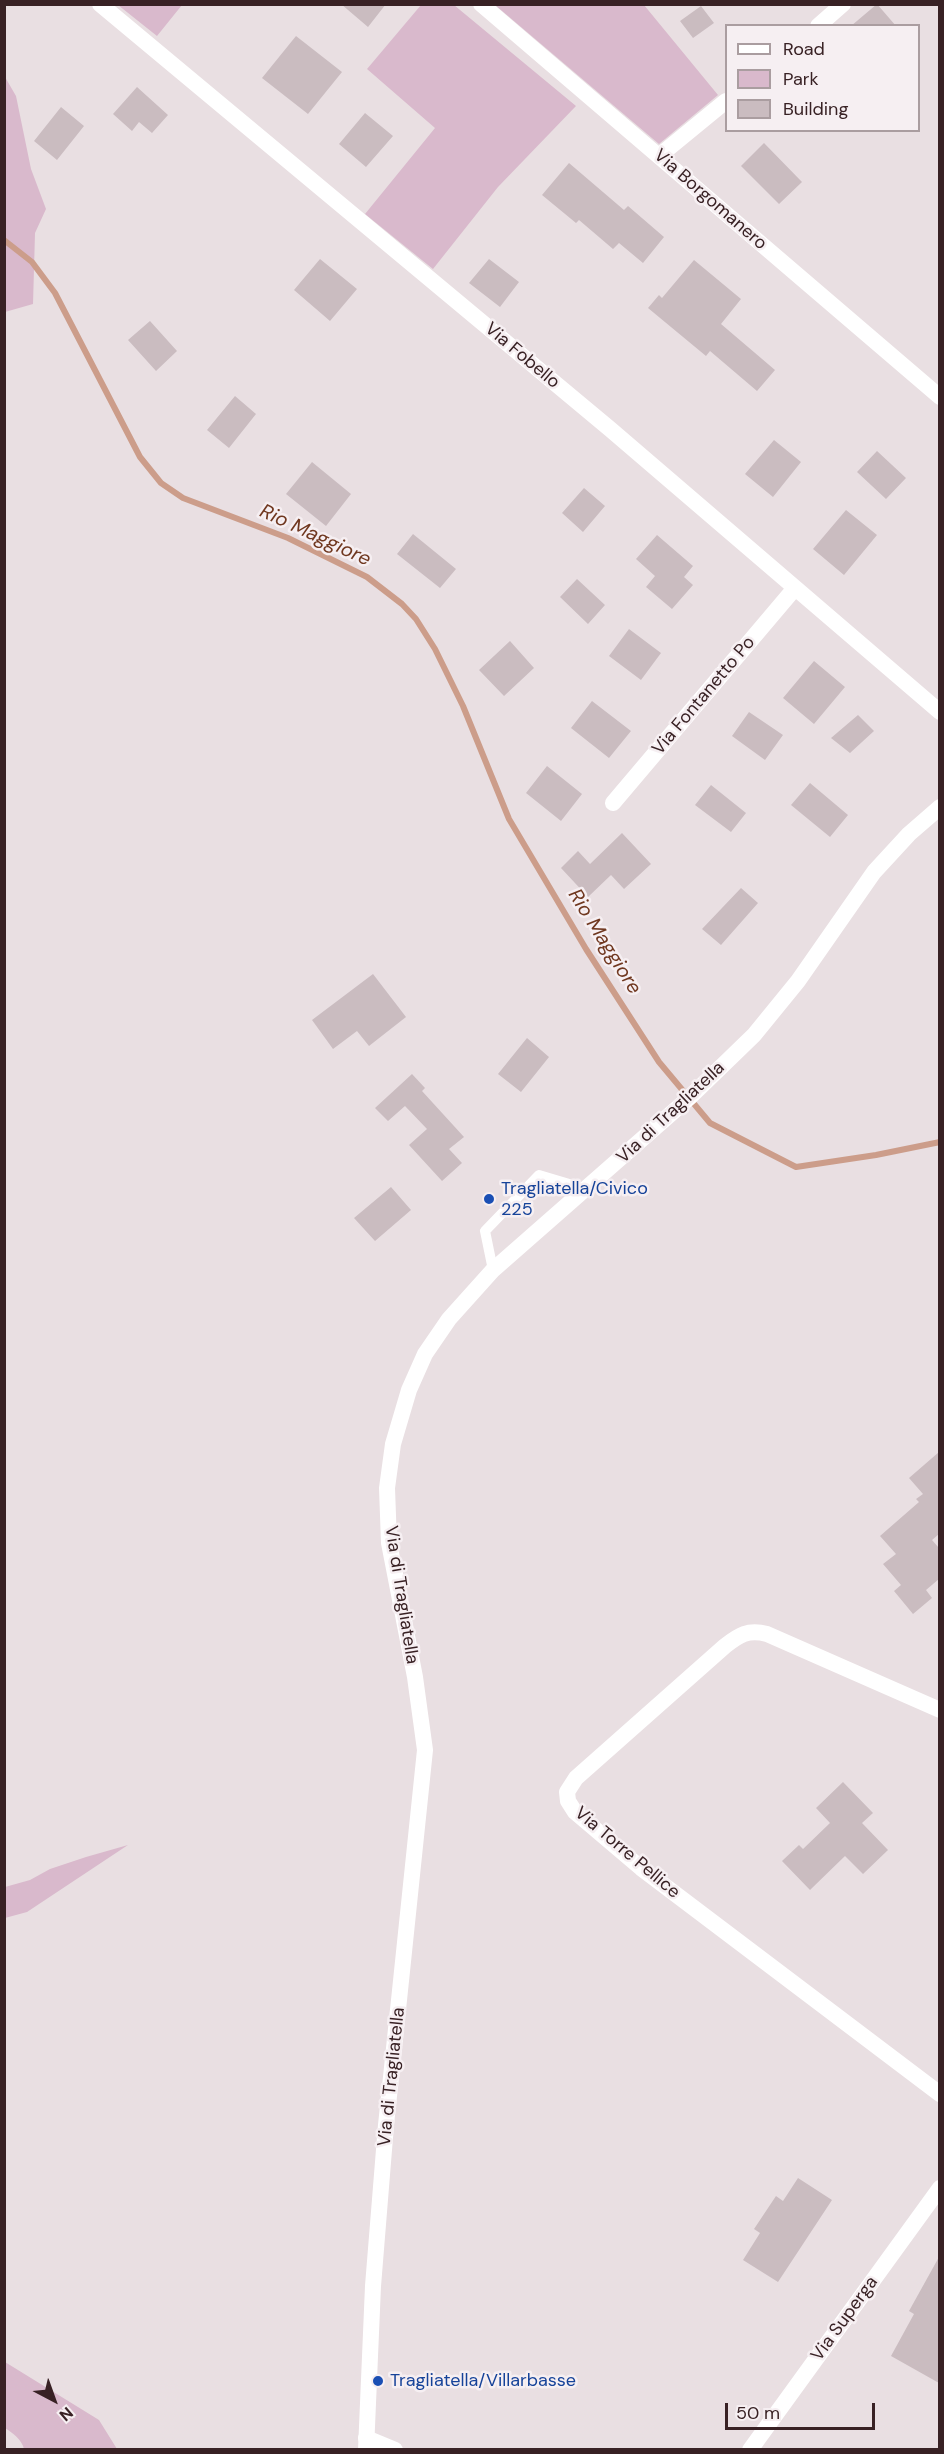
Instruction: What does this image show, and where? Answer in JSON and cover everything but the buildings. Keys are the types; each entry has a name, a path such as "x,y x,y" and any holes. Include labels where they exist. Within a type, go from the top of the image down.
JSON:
{"street":[{"name":"Via Fobello","path":"100,4 610,429 939,712"},
{"name":"Via Borgomanero","path":"480,4 939,397"},
{"path":"820,24 843,4"},
{"path":"659,156 725,101"},
{"name":"Via Fontanetto Po","path":"613,803 795,588"},
{"name":"Via di Tragliatella","path":"366,2444 373,2286 386,2125 425,1750 415,1677 389,1543 387,1488 393,1443 409,1390 425,1354 449,1319 493,1270 672,1113 753,1035 779,1005 874,872 909,834 939,807"},
{"name":"Via Torre Pellice","path":"939,1710 767,1634 749,1631 725,1646 576,1778 568,1787 567,1797 575,1812 641,1868 939,2094"},
{"name":"Via Superga","path":"750,2450 939,2188"},
{"path":"366,2444 395,2450"}],"lane":[{"path":"493,1270 484,1231 539,1175 586,1189"}],"green space":[{"path":"118,5 182,5 157,36"},
{"path":"421,5 454,5 576,106 498,187 433,269 365,214 435,128 367,69"},
{"path":"495,5 644,5 718,95 659,144"},
{"path":"5,77 16,96 31,169 46,209 35,233 33,304 5,312"},
{"path":"128,1845 27,1912 5,1918 5,1887 30,1880 50,1869"},
{"path":"5,2362 99,2420 117,2449 24,2449 14,2434 5,2428"}],"waterway":[{"name":"Rio Maggiore","path":"4,240 32,262 55,293 140,457 161,483 183,498 288,538 367,577 402,604 416,619 435,649 463,706 509,819 586,949 659,1062 710,1123 796,1167 876,1155 940,1142"}],"place":[{"name":"Tragliatella/Civico 225","path":"489,1199"},
{"name":"Tragliatella/Villarbasse","path":"378,2381"}]}
